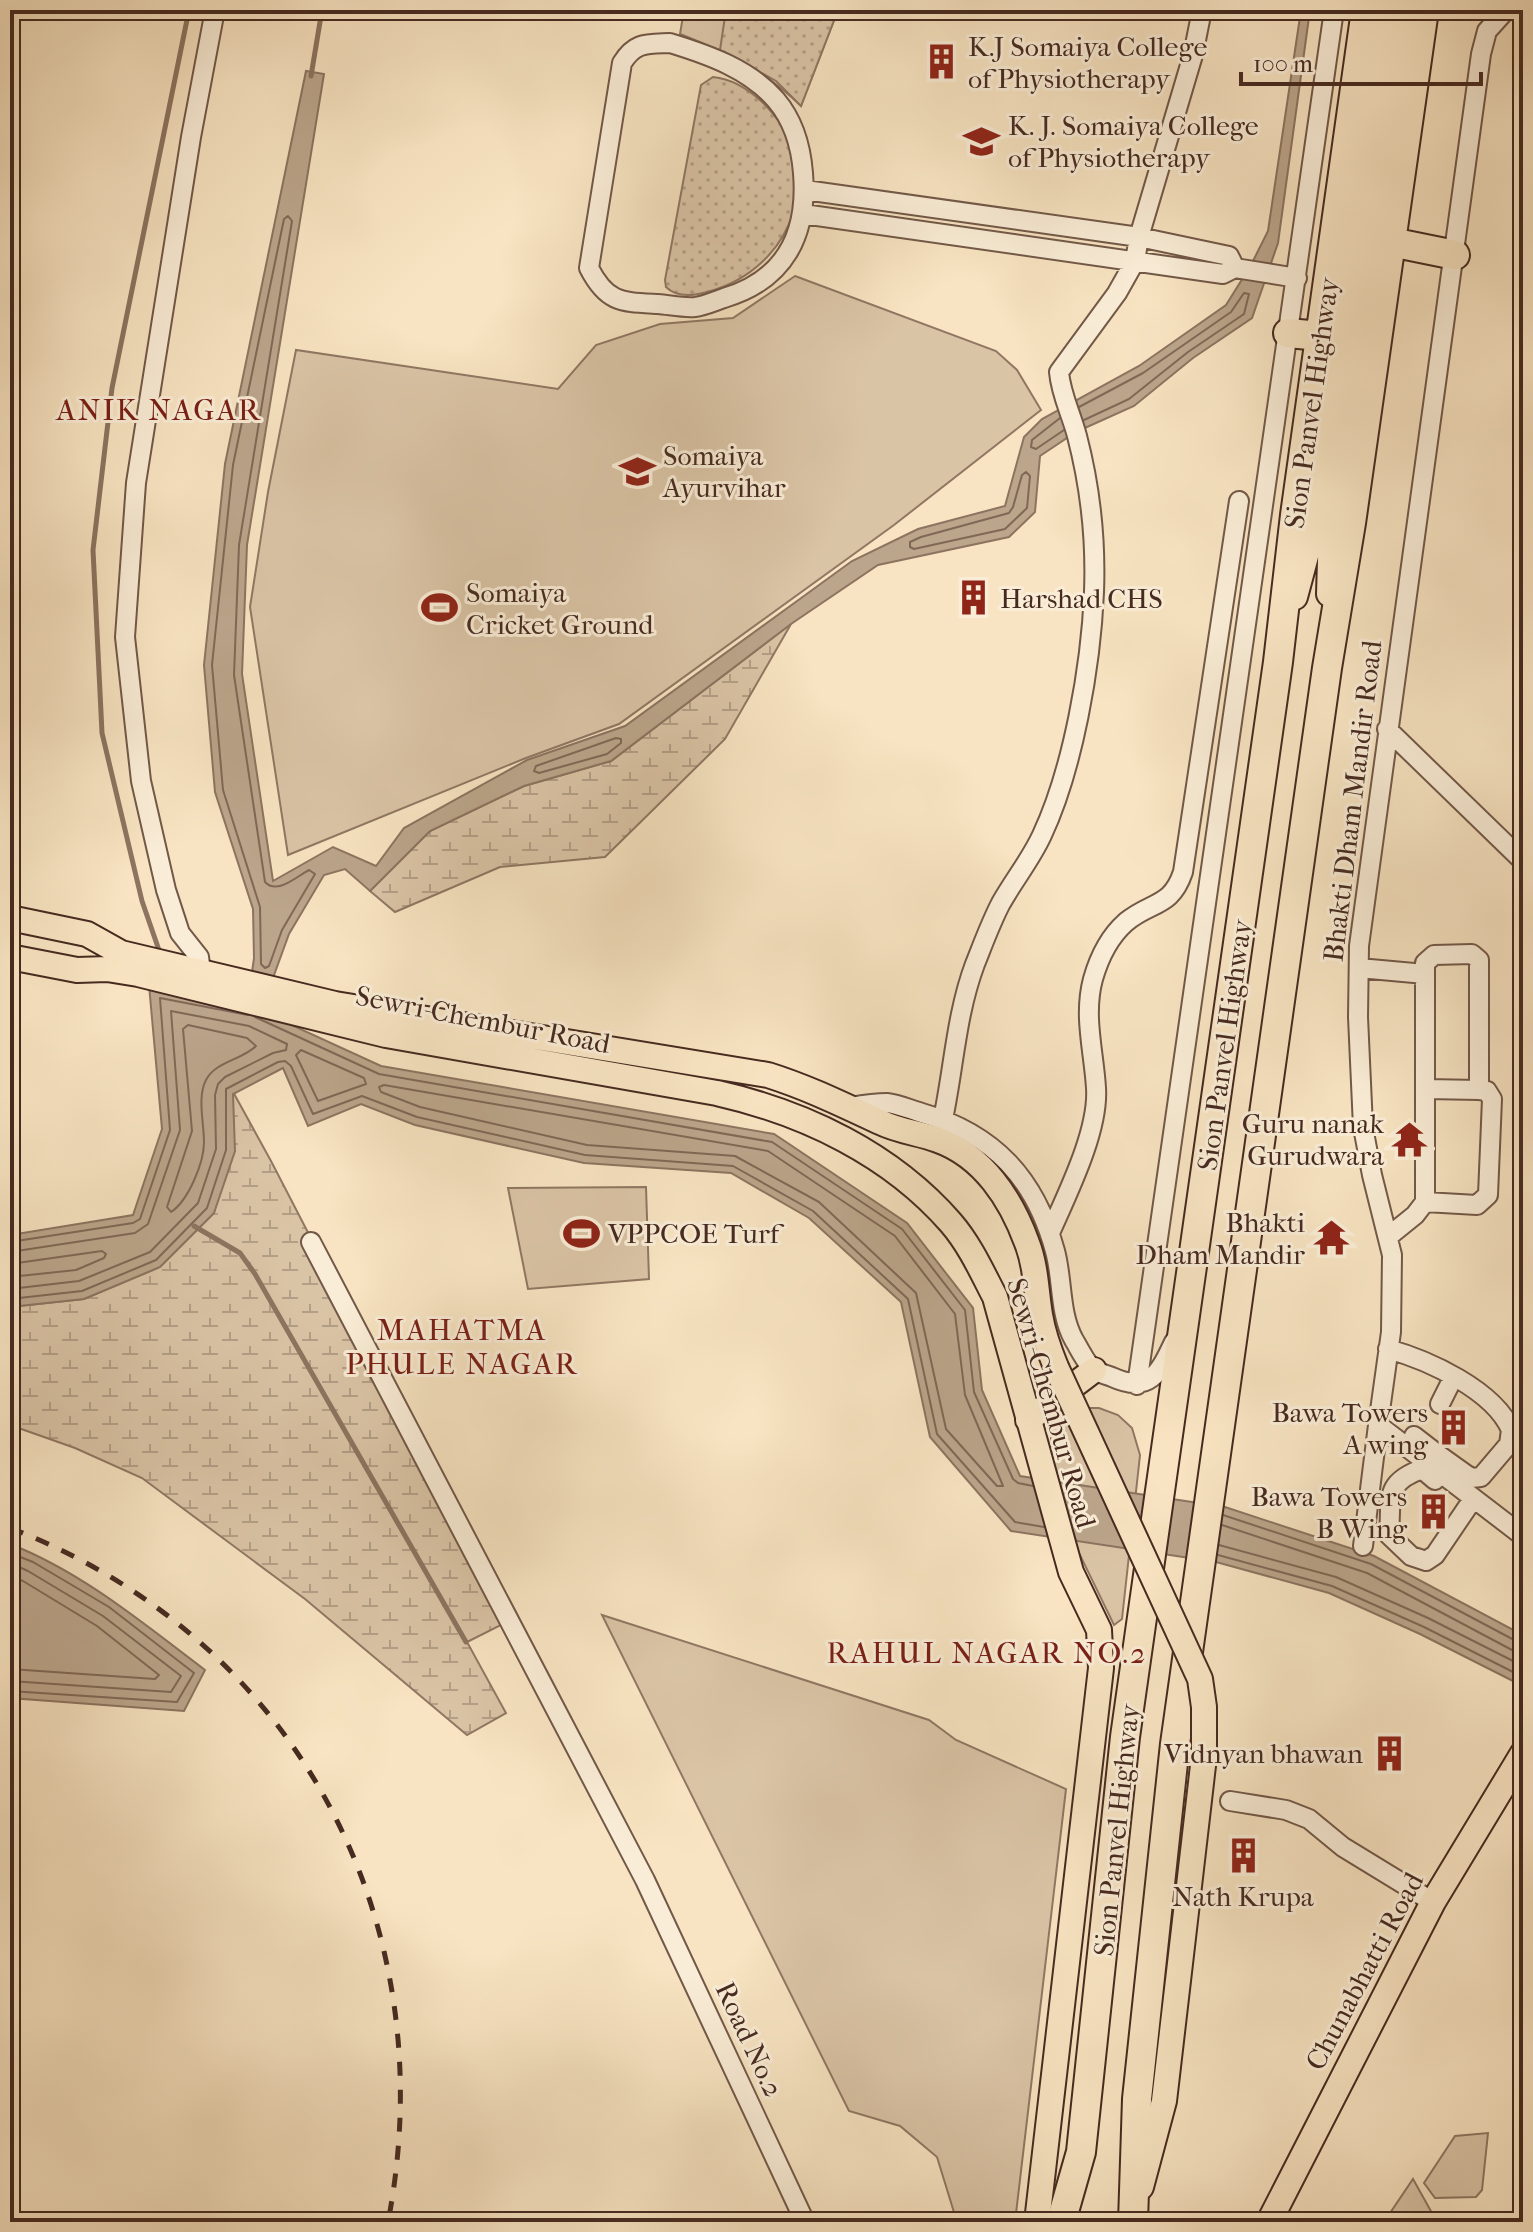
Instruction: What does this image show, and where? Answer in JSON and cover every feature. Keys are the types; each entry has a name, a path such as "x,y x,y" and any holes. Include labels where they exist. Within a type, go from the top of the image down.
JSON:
{"highway":[{"name":"Sion Panvel Highway","path":"1061,2222 1081,2152 1125,1737 1278,662 1366,10"},
{"name":"Sion Panvel Highway","path":"1134,2215 1137,2099 1175,1744 1327,668 1351,523 1424,10"},
{"path":"1391,242 1455,255"},
{"path":"1288,333 1320,336"}],"main road":[{"path":"1327,668 1331,528 1385,10"},
{"path":"1278,662 1314,526 1406,10"},
{"path":"10,918 87,934 141,966"},
{"path":"58,967 68,930"},
{"path":"10,957 77,970 141,966 368,1020 730,1067 807,1087 883,1124 954,1146 971,1157 988,1175 1009,1205 1027,1243 1047,1343 1056,1367 1200,1679 1204,1707 1204,1757 1164,2101 1134,2215"},
{"name":"Sewri-Chembur Road","path":"368,1020 717,1093 764,1104 808,1120 885,1165 926,1197 953,1225 975,1259 995,1297 1071,1572 1099,1630 1101,1668 1037,2222"},
{"path":"1028,1420 1094,1370"},
{"path":"1099,1630 1116,1687 1125,1737"},
{"name":"Chunabhatti Road","path":"1269,2222 1433,1902 1523,1753"}],"street":[{"path":"187,975 199,957 180,933 166,890 141,781 125,637 136,483 191,137 215,10"},
{"path":"943,1119 952,1081 958,1021 974,966 1000,905 1041,838 1066,777 1085,669 1094,593 1093,523 1076,432 1059,372 1117,293 1135,261 1139,237 1193,55 1202,10"},
{"path":"1137,1385 1288,333 1288,277 1334,10"},
{"name":"Bhakti Dham Mandir Road","path":"1363,1546 1388,1349 1392,1255 1363,1127 1359,968 1387,729 1483,42 1494,21 1506,10"},
{"path":"670,43 745,73 777,101 801,145 805,190 803,214 791,250 774,273 743,293 695,307 617,300 600,288 589,268 622,63 629,51 643,44 670,43"},
{"path":"805,190 1139,237 1229,256 1238,268"},
{"path":"803,214 1223,274 1238,268 1288,277"},
{"path":"1050,1233 1083,1153 1091,1124 1097,1091 1088,1021 1092,982 1104,948 1127,922 1173,894 1183,872 1239,501"},
{"path":"1387,729 1523,861"},
{"path":"1389,1236 1415,1215 1425,1202 1425,963 1434,955 1472,954 1479,960 1479,1090"},
{"path":"1359,968 1425,974"},
{"path":"1425,1202 1477,1205 1485,1201 1488,1195 1492,1099 1487,1091 1427,1089"},
{"path":"850,1107 888,1103 943,1119 983,1139 1007,1159 1026,1184 1050,1233 1061,1278 1067,1325 1094,1370 1137,1385 1155,1375 1163,1366 1185,1319"},
{"name":"Road No.2","path":"311,1242 645,1880 805,2222"},
{"path":"1378,1425 1432,1459 1476,1479 1496,1462 1512,1435 1509,1425 1487,1398 1417,1357 1388,1349"},
{"path":"1440,1404 1453,1378"},
{"path":"1414,1436 1471,1503"},
{"path":"1471,1503 1443,1546 1426,1561 1411,1556 1389,1535 1395,1483 1422,1469 1523,1536"},
{"path":"1368,1505 1391,1511"},
{"path":"1230,1801 1286,1810 1309,1819 1343,1847 1433,1902"}],"green space":[{"path":"684,10 838,10 801,106 745,64 680,34"},
{"path":"726,10 838,10 801,106 776,81 720,50"},
{"path":"713,77 733,82 751,92 782,127 794,155 798,184 793,213 781,239 762,262 737,280 707,292 680,294 666,287 665,280 701,85"},
{"path":"795,276 996,351 1017,370 1041,410 894,525 619,724 526,758 288,855 250,607 268,492 296,350 558,389 596,345 660,324 733,318"},
{"path":"791,624 725,739 605,857 500,867 395,912 370,891 430,831 524,786 611,761"},
{"path":"232,1090 509,1621 467,1642 506,1713 467,1735 305,1599 142,1478 75,1448 10,1425 10,1307 84,1299 160,1267 214,1213"},
{"name":"VPPCOE Turf","path":"646,1187 649,1279 528,1289 508,1188"},
{"path":"1082,1408 1099,1408 1118,1415 1132,1428 1140,1455 1122,1619 1114,1625 1079,1553 1050,1453 1052,1425 1063,1416"},
{"path":"602,1615 929,1720 956,1740 1066,1789 1015,2222 957,2222 937,2157 900,2126 849,2111"},
{"path":"1488,2133 1482,2190 1476,2197 1435,2198 1424,2183 1455,2136"},
{"path":"1413,2179 1437,2222 1384,2222"}],"water":[{"path":"1301,10 1310,10 1278,243 1252,318 1193,358 1134,406 1076,432 1040,456 1035,512 1009,537 878,565 791,624 611,761 524,786 430,831 370,891 345,869 324,875 289,934 261,1011 381,1066 774,1134 907,1223 973,1308 982,1390 1020,1476 1225,1507 1374,1556 1523,1635 1523,1686 1329,1593 1216,1562 1011,1531 930,1437 901,1302 809,1218 731,1173 584,1163 415,1125 361,1104 308,1126 283,1068 233,1094 235,1151 214,1213 160,1267 84,1299 10,1307 10,1235 133,1215 162,1129 149,985 247,1008 254,958 253,909 215,792 204,665 225,464 306,71 324,74 247,545 242,674 273,881 333,847 376,866 404,828 527,760 625,726 852,561 918,529 1005,506 1024,437 1042,419 1139,366 1226,305 1251,265 1268,231"},
{"path":"10,1544 87,1584 205,1670 184,1711 10,1698"}],"waterway":[{"path":"161,956 142,901 102,733 93,550 112,388 189,10"},
{"path":"311,76 322,10"},
{"path":"194,1226 240,1253 255,1274 466,1642"}],"railway":[{"path":"10,1528 111,1577 198,1641 271,1717 328,1804 370,1900 394,2003 400,2111 388,2222"}],"place":[{"name":"K.J Somaiya College of Physiotherapy","path":"942,62"},
{"name":"K. J. Somaiya College of Physiotherapy","path":"982,141"},
{"name":"Somaiya Ayurvihar","path":"637,471"},
{"name":"Harshad CHS","path":"974,598"},
{"name":"Somaiya Cricket Ground","path":"440,608"},
{"name":"Guru nanak Gurudwara","path":"1410,1139"},
{"name":"VPPCOE Turf","path":"582,1233"},
{"name":"Bhakti Dham Mandir","path":"1331,1238"},
{"name":"Bawa Towers A wing","path":"1454,1428"},
{"name":"Bawa Towers B Wing","path":"1433,1512"},
{"name":"Vidnyan bhawan","path":"1389,1753"},
{"name":"Nath Krupa","path":"1243,1856"}],"district":[{"name":"ANIK NAGAR","path":"159,410"},
{"name":"MAHATMA PHULE NAGAR","path":"462,1347"},
{"name":"RAHUL NAGAR NO.2","path":"987,1653"}]}
